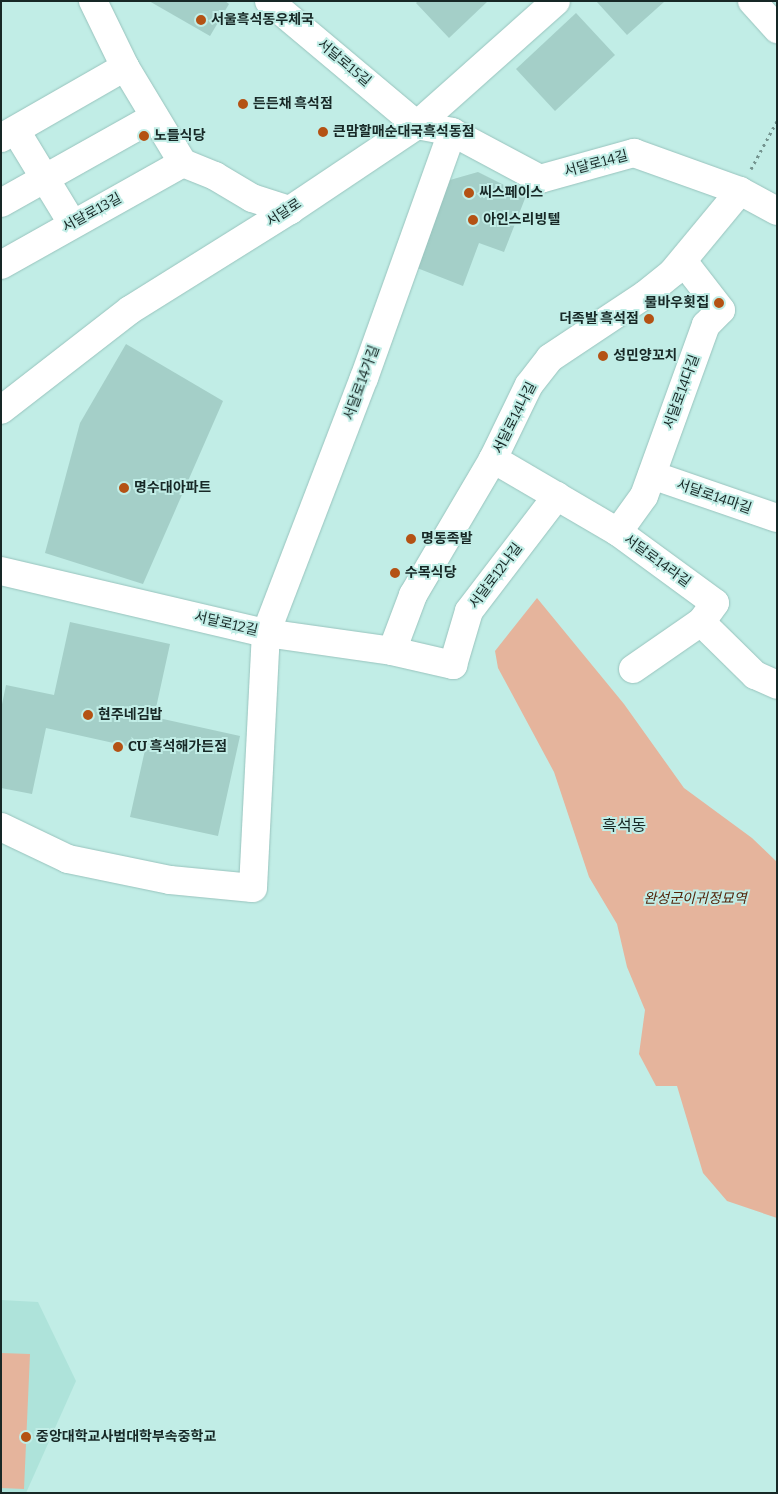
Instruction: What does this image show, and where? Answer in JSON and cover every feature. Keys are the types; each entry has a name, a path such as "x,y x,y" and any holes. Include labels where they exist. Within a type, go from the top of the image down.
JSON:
{"street":[{"path":"93,1 125,68 183,163 215,176 252,198 290,210"},
{"name":"서달로15길","path":"269,1 417,125"},
{"name":"서달로","path":"1,410 130,310 290,210 417,125 556,1"},
{"path":"752,1 777,29"},
{"path":"72,223 46,179 9,134 125,68"},
{"path":"1,203 154,117"},
{"name":"서달로14길","path":"417,125 452,132 540,179 634,153 740,191 777,211"},
{"name":"서달로14가길","path":"1,827 68,859 170,880 254,888 266,633 364,378 452,132"},
{"name":"서달로13길","path":"1,265 72,223 183,163"},
{"name":"서달로14나길","path":"392,651 413,595 493,459 529,385 550,358 645,295 683,260 740,191"},
{"name":"서달로14다길","path":"618,532 644,496 706,325 721,310 683,260"},
{"name":"서달로14라길","path":"493,459 618,532 714,603 701,622"},
{"name":"서달로14마길","path":"652,475 777,518"},
{"name":"서달로12나길","path":"453,665 468,611 557,496"},
{"name":"서달로12길","path":"1,571 266,633 392,651 453,665"},
{"path":"633,669 701,622 755,675 777,685"}],"path":[{"path":"740,191 777,121"}],"shaded area":[{"name":"중앙대학교사범대학부속중학교","path":"1,1300 38,1302 76,1381 26,1493 1,1493"}],"green space":[{"name":"완성군이귀정묘역","path":"537,598 624,704 684,788 752,838 777,862 777,1218 727,1201 703,1173 677,1086 656,1086 639,1054 645,1010 627,967 617,924 589,877 554,772 498,668 495,651"},
{"path":"1,1353 30,1354 24,1489 1,1488"}],"building":[{"name":"서울흑석동우체국","path":"149,1 225,1 229,4 210,36"},
{"path":"418,1 488,1 449,38 416,3"},
{"path":"596,1 663,1 664,2 627,35"},
{"path":"576,13 615,55 555,111 516,69"},
{"name":"아인스리빙텔","path":"478,172 526,196 504,252 479,243 463,286 412,266 443,182"},
{"name":"명수대아파트","path":"126,344 223,401 143,584 45,553 80,423"},
{"path":"70,622 170,644 154,717 240,736 218,836 130,817 145,750 46,728 32,794 1,788 1,709 6,685 54,695"}],"place":[{"name":"서울흑석동우체국","path":"201,20"},
{"name":"든든채 흑석점","path":"243,104"},
{"name":"큰맘할매순대국흑석동점","path":"323,132"},
{"name":"노들식당","path":"144,136"},
{"name":"씨스페이스","path":"469,193"},
{"name":"아인스리빙텔","path":"473,220"},
{"name":"물바우횟집","path":"719,303"},
{"name":"더족발 흑석점","path":"649,319"},
{"name":"성민양꼬치","path":"603,356"},
{"name":"명수대아파트","path":"124,488"},
{"name":"명동족발","path":"411,539"},
{"name":"수목식당","path":"395,573"},
{"name":"현주네김밥","path":"88,715"},
{"name":"CU 흑석해가든점","path":"118,747"},
{"name":"중앙대학교사범대학부속중학교","path":"26,1437"}],"district":[{"name":"흑석동","path":"624,826"}]}
